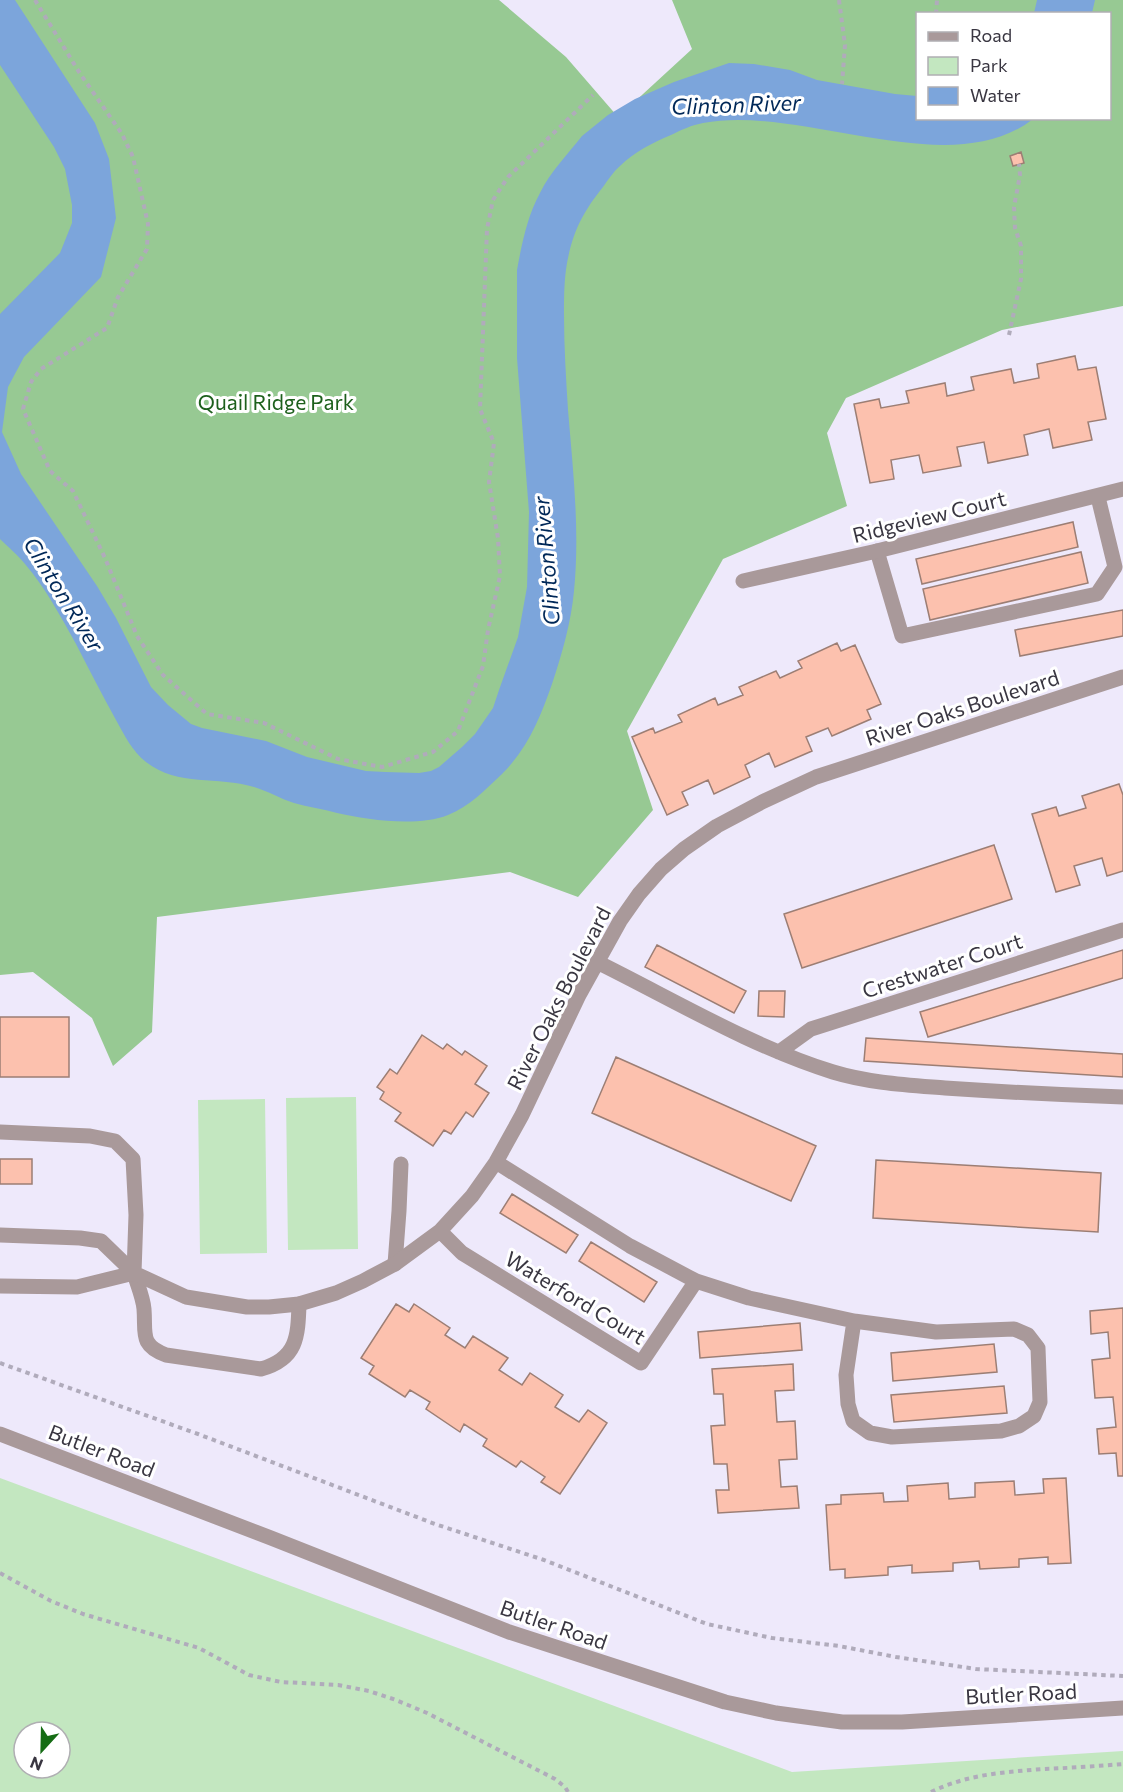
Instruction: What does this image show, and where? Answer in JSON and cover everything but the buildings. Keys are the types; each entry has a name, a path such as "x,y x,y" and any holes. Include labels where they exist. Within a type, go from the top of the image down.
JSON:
{"street":[{"name":"Ridgeview Court","path":"743,581 877,551 1123,489"},
{"path":"877,551 902,636 1097,594 1115,567 1098,496"},
{"name":"River Oaks Boulevard","path":"0,1235 101,1241 134,1273 186,1297 247,1307 299,1304 336,1293 363,1281 395,1264 440,1231 472,1196 496,1162 522,1115 566,1021 620,921 661,869 684,849 717,826 816,777 1123,677"},
{"name":"Crestwater Court","path":"779,1052 811,1029 1123,930"},
{"path":"597,962 712,1021 779,1052 834,1072 889,1083 1026,1094 1123,1097"},
{"path":"0,1132 90,1136 115,1141 133,1159 136,1215 134,1273 144,1309 143,1327 146,1341 154,1350 166,1355 261,1369 275,1365 287,1357 294,1343 298,1328 299,1304"},
{"path":"496,1162 630,1245 696,1281 749,1298 854,1321 936,1332 1014,1329 1028,1335 1038,1348 1040,1402 1034,1416 1019,1426 1001,1431 892,1437 870,1433 853,1421 848,1404 846,1376 854,1321"},
{"path":"395,1264 401,1164"},
{"name":"Waterford Court","path":"440,1231 462,1252 641,1363 696,1281"},
{"path":"0,1286 77,1287 134,1273"},
{"name":"Butler Road","path":"0,1434 260,1533 509,1632 725,1702 776,1713 842,1722 902,1722 1123,1708"}],"path":[{"path":"35,0 79,72 122,134 133,157 148,224 147,249 118,297 107,328 41,369 31,382 24,409 34,438 50,471 73,491 105,558 137,636 164,675 207,714 264,723 338,759 382,767 433,752 458,731 483,666 500,576 498,538 489,482 494,443 480,409 487,229 494,200 508,177 593,95"},
{"path":"839,0 845,45 842,84"},
{"path":"1009,335 1021,279 1020,246 1015,228 1014,207 1020,175 1019,164"},
{"path":"0,1363 198,1434 435,1524 544,1560 707,1624 772,1638 839,1646 976,1669 1123,1676"},
{"path":"0,1573 51,1601 83,1614 199,1648 249,1675 281,1682 338,1685 369,1691 396,1700 427,1713 555,1779 568,1792"},
{"path":"931,1792 977,1775 1123,1764"}],"green space":[{"name":"Quail Ridge Park","path":"0,0 499,0 566,57 618,117 692,49 672,0 1123,0 1123,306 1002,330 846,398 827,433 847,506 723,559 627,731 653,810 578,897 510,872 157,917 152,1032 113,1066 92,1018 33,972 0,975"},
{"path":"356,1097 358,1249 288,1250 286,1098"},
{"path":"265,1099 267,1253 200,1254 198,1100"},
{"path":"0,1478 792,1772 1123,1751 1123,1792 0,1792"}],"water":[{"name":"Clinton River","path":"0,0 15,0 95,123 109,159 116,218 101,277 24,357 8,387 2,432 21,474 97,586 151,687 168,705 191,724 202,728 266,741 307,757 366,771 419,773 431,771 462,747 475,734 493,708 518,637 527,587 529,512 517,358 517,270 535,202 544,185 582,136 608,115 635,99 674,82 729,63 754,64 790,70 817,80 916,96 916,120 1031,120 999,137 960,144 918,144 785,124 742,120 703,123 650,145 631,156 615,171 580,222 572,241 566,269 564,339 575,500 576,568 568,627 547,697 538,721 519,754 502,774 470,802 456,812 436,819 377,820 299,804 240,784 171,775 146,762 126,737 46,592 22,561 0,539 0,314 60,253 72,223 72,205 65,169 54,147 0,65"},
{"path":"1037,0 1095,0 1092,12 1034,12"}]}
